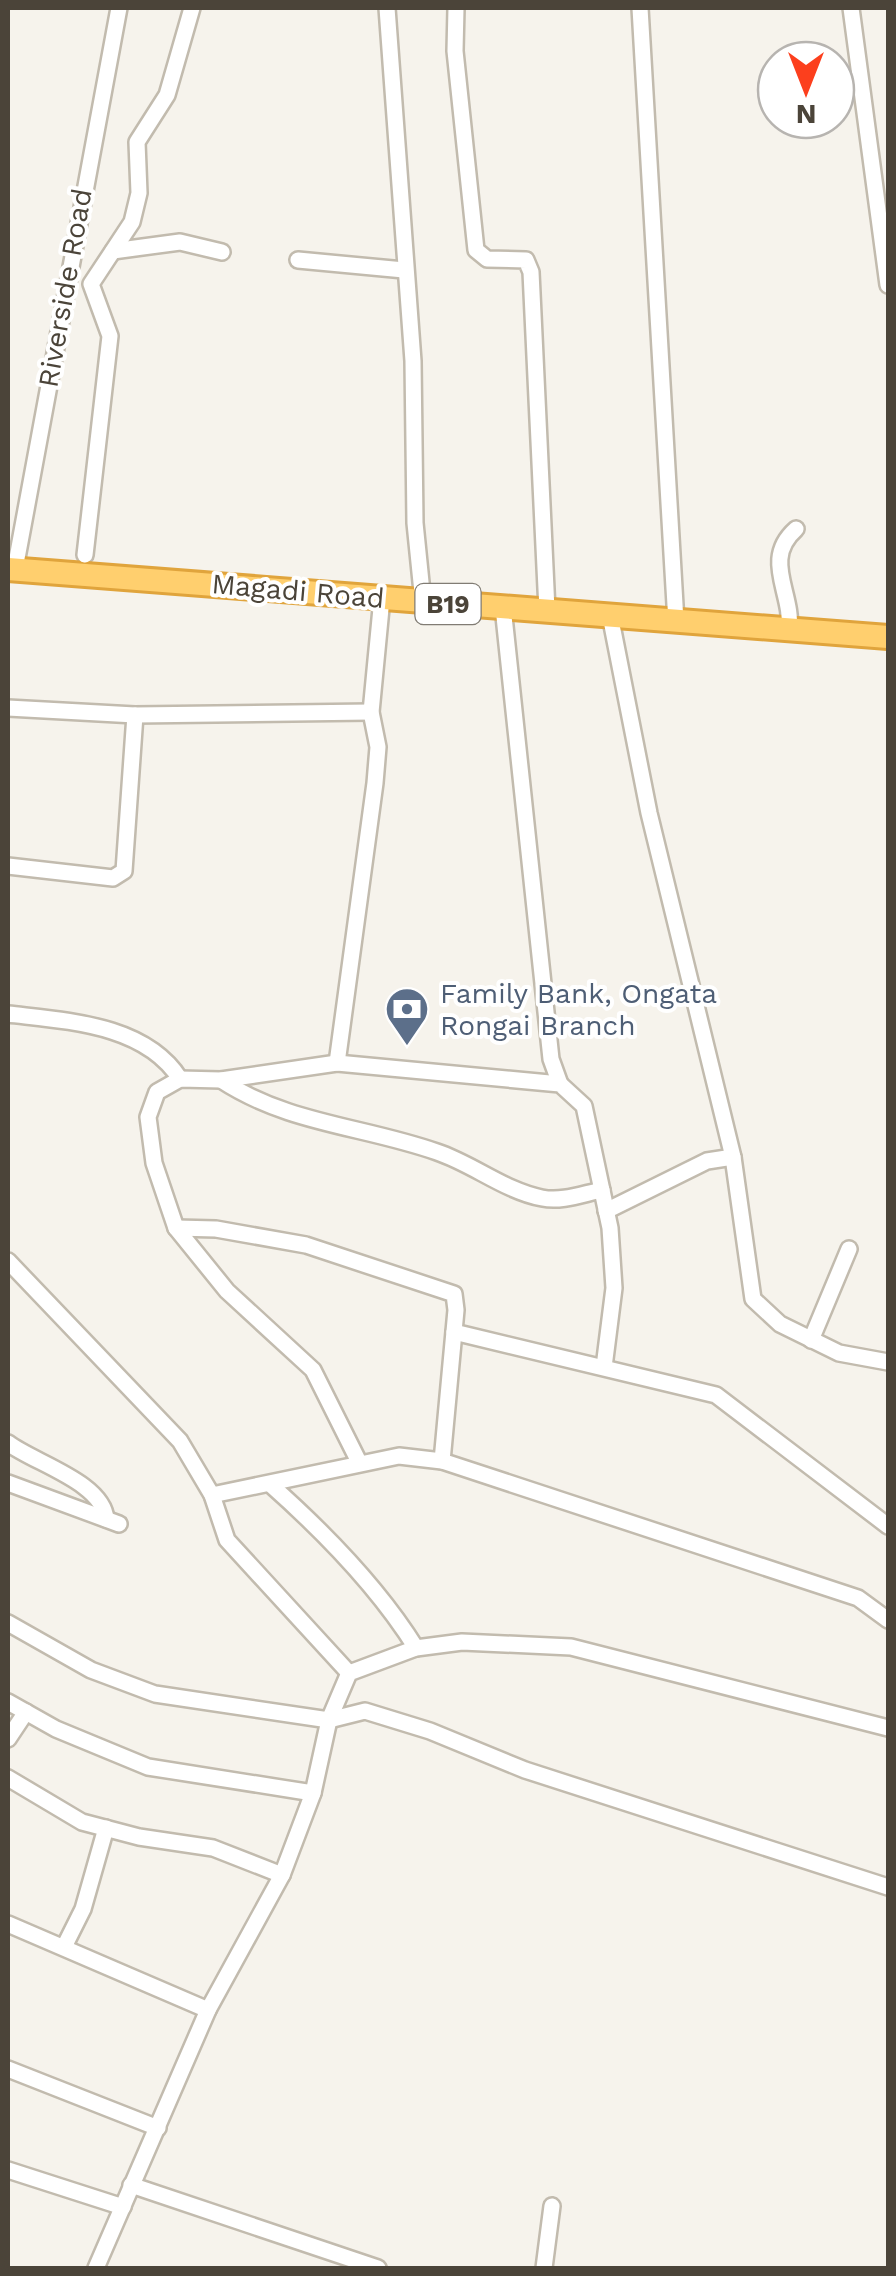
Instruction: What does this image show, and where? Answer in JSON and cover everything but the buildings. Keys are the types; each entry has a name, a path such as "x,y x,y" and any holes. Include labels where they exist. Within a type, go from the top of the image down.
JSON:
{"highway":[{"name":"Magadi Road","path":"11,569 888,637"}],"street":[{"name":"Riverside Road","path":"11,569 119,8"},
{"path":"85,555 110,336 91,284 132,222 140,193 137,142 167,95 192,8"},
{"path":"387,8 413,361 414,523 423,602"},
{"path":"456,8 454,52 476,250 487,259 526,260 531,272 547,610"},
{"path":"640,8 676,622"},
{"path":"851,8 888,285"},
{"path":"113,251 180,242 222,252"},
{"path":"298,260 404,270"},
{"path":"789,631 792,608 777,565 782,541 796,528"},
{"path":"337,1063 375,783 377,727 371,712 382,598"},
{"path":"503,608 551,1059 560,1084 584,1106 606,1211 614,1288 604,1367"},
{"path":"610,615 649,813 733,1158 754,1299 780,1324 811,1340 839,1353 888,1362"},
{"path":"8,708 135,715 371,712"},
{"path":"8,866 113,878 124,871 135,715"},
{"path":"8,1014 91,1025 146,1045 166,1057 180,1079"},
{"path":"358,1462 313,1370 227,1291 176,1228 154,1164 148,1117 156,1092 180,1079 221,1080 337,1063 560,1084"},
{"path":"221,1080 255,1103 318,1124 422,1146 471,1164 540,1198 558,1200 602,1190"},
{"path":"606,1211 707,1161 733,1158"},
{"path":"176,1228 216,1229 306,1245 444,1287 454,1294 442,1461"},
{"path":"811,1340 849,1250"},
{"path":"10,1272 144,1400 180,1441 212,1495 227,1540 349,1673"},
{"path":"454,1332 716,1395 888,1526"},
{"path":"8,1442 80,1485 101,1503 112,1522 8,1484"},
{"path":"212,1495 272,1485 358,1462 399,1456 442,1461 858,1598 888,1620"},
{"path":"272,1485 315,1524 397,1618 416,1648"},
{"path":"8,1623 90,1670 156,1694 328,1720 365,1712 381,1716 525,1770 888,1887"},
{"path":"96,2268 208,2010 282,1875 313,1793 328,1720 349,1673 416,1648 462,1642 571,1647 888,1728"},
{"path":"8,1702 148,1767 313,1793"},
{"path":"8,1739 26,1712"},
{"path":"8,1778 46,1805 106,1828 213,1848 282,1875"},
{"path":"64,1947 83,1910 106,1828"},
{"path":"8,1924 208,2010"},
{"path":"8,2069 158,2128"},
{"path":"8,2170 122,2207"},
{"path":"131,2185 378,2268"},
{"path":"544,2268 552,2206"}],"place":[{"name":"Family Bank, Ongata Rongai Branch","path":"407,1047"}]}
